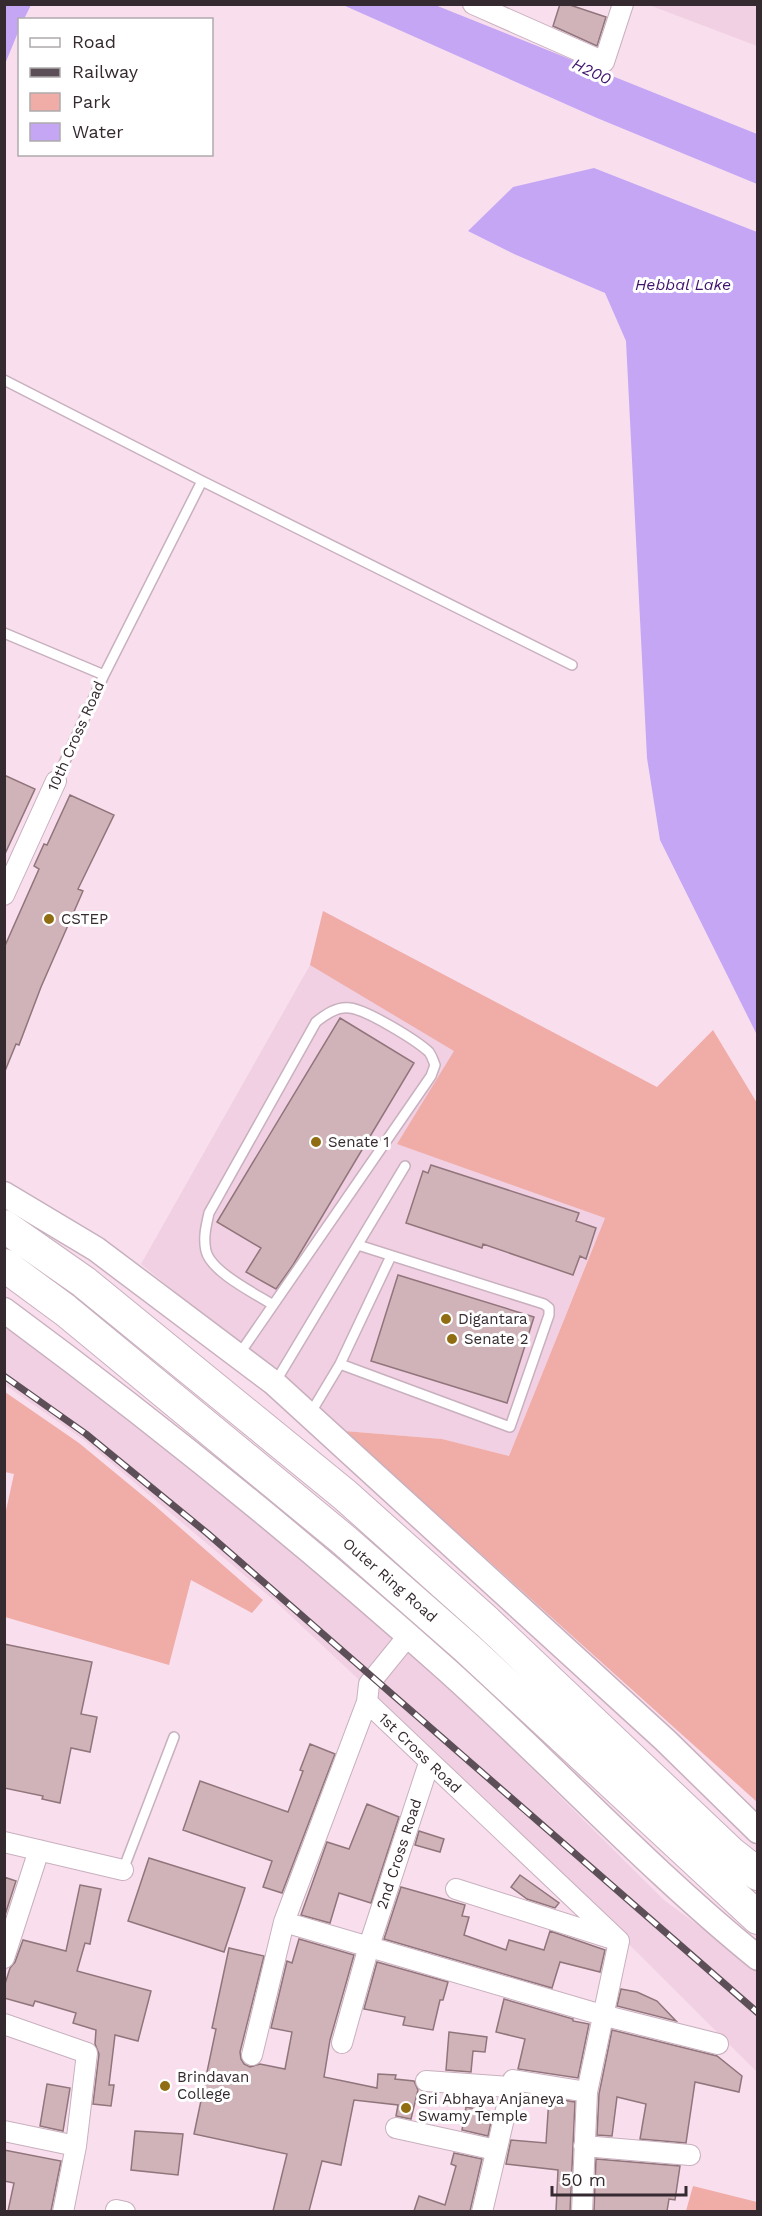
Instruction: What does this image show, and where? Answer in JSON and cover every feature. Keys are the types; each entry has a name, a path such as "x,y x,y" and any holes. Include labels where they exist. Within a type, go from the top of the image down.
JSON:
{"highway":[{"path":"4,1226 84,1282 345,1495 487,1622 732,1854 758,1874"},
{"name":"Outer Ring Road","path":"4,1265 75,1317 344,1540 467,1648 758,1918"}],"street":[{"path":"472,4 503,11 603,62 623,4"},
{"name":"10th Cross Road","path":"4,895 56,780"},
{"path":"4,1194 96,1249 274,1383 656,1732 758,1831"},
{"path":"4,1310 120,1396 408,1636 481,1701 675,1888 758,1958"},
{"path":"367,1702 369,1684 408,1636"},
{"name":"1st Cross Road","path":"252,2055 284,1922 367,1702 619,1941"},
{"name":"2nd Cross Road","path":"342,2043 369,1946 429,1763"},
{"path":"4,1842 123,1870"},
{"path":"4,1958 39,1850"},
{"path":"456,1889 619,1941 587,2092 582,2211"},
{"path":"284,1922 602,2015 718,2044"},
{"path":"4,2024 87,2053 76,2146 63,2211"},
{"path":"482,2211 513,2080 587,2092"},
{"path":"426,2081 511,2087"},
{"path":"396,2128 496,2150"},
{"path":"4,2131 76,2146"},
{"path":"584,2146 690,2155"}],"lane":[{"path":"4,380 572,665"},
{"path":"104,675 202,481"},
{"name":"10th Cross Road","path":"4,633 104,675 56,780"},
{"path":"237,1356 273,1305 431,1076 435,1065 431,1054 420,1045 364,1012 348,1007 330,1011 316,1022 209,1213 205,1233 207,1253 215,1266 273,1305"},
{"path":"274,1383 405,1166"},
{"path":"340,1364 510,1427 549,1315 549,1308 544,1304 358,1245"},
{"path":"309,1415 340,1364 392,1256"},
{"path":"123,1870 174,1737"}],"shaded area":[{"path":"649,5 757,5 757,46"},
{"path":"323,911 657,1088 509,1456 442,1439 344,1431 141,1264 310,965"},
{"path":"4,1325 182,1461 381,1624 472,1709 664,1900 757,1969 757,2072 438,1754 275,1601 84,1440 5,1385"}],"green space":[{"path":"323,911 657,1087 713,1030 757,1103 757,1802 344,1431 442,1439 509,1456 605,1218 397,1144 454,1051 310,965"},
{"path":"5,1392 79,1443 263,1600 252,1613 191,1580 169,1665 5,1617 5,1515 14,1474 5,1472"},
{"path":"693,2186 757,2202 757,2211 686,2211"}],"water":[{"path":"5,4 31,5 24,18 18,18 18,32 5,64"},
{"name":"H200","path":"343,5 435,5 757,134 757,184 597,118"},
{"name":"Hebbal Lake","path":"594,168 757,232 757,1035 660,840 647,758 626,341 605,293 514,254 468,231 513,187"}],"building":[{"path":"560,4 567,4 606,17 597,46 553,26"},
{"path":"4,775 35,789 4,856"},
{"path":"70,795 114,815 78,889 83,891 41,987 19,1045 16,1044 5,1071 4,948 39,869 34,866 44,844 47,845"},
{"name":"Senate 1","path":"340,1018 414,1063 293,1265 276,1289 246,1272 261,1248 217,1222"},
{"path":"431,1165 579,1213 576,1221 596,1228 586,1259 580,1256 573,1275 483,1244 482,1248 406,1223 423,1171 428,1173"},
{"name":"Senate 2","path":"398,1275 534,1317 507,1403 371,1361"},
{"path":"4,1644 92,1662 81,1714 97,1717 90,1752 71,1748 60,1803 42,1799 43,1796 4,1788"},
{"path":"310,1744 335,1754 282,1893 263,1887 272,1861 183,1830 200,1781 288,1812"},
{"path":"367,1804 399,1817 371,1903 339,1893 330,1923 301,1915 327,1842 349,1849"},
{"path":"419,1831 444,1839 440,1852 415,1845"},
{"path":"149,1858 245,1888 224,1952 128,1921"},
{"path":"520,1875 559,1903 555,1908 527,1899 511,1887"},
{"path":"4,1877 16,1881 4,1918"},
{"path":"80,1885 101,1889 90,1944 85,1943 77,1971 151,1991 138,2041 115,2035 109,2085 114,2085 111,2106 93,2104 99,2054 95,2044 96,2030 73,2023 76,2013 35,2001 33,2006 4,1998 4,1987 10,1968 15,1962 23,1940 66,1951"},
{"path":"401,1887 465,1905 462,1916 469,1917 464,1935 506,1950 509,1940 544,1950 550,1931 605,1950 600,1972 560,1962 552,1988 384,1939"},
{"path":"299,1939 354,1955 330,2040 324,2077 377,2088 378,2074 396,2075 395,2079 414,2081 418,2090 411,2119 396,2116 398,2105 354,2100 341,2165 322,2161 309,2211 273,2211 287,2154 194,2134 216,2029 212,2028 229,1948 264,1956 240,2052 241,2059 250,2067 260,2064 285,2069 292,2032 271,2028 287,1961 292,1963"},
{"path":"377,1962 448,1982 443,2000 440,2000 433,2030 403,2025 405,2017 364,2009"},
{"path":"621,1989 637,1992 657,2001 676,2021 617,2006"},
{"path":"504,1999 589,2024 578,2078 518,2069 525,2039 496,2032"},
{"path":"612,2030 717,2056 742,2076 739,2092 695,2082 686,2143 640,2139 646,2104 617,2097 612,2136 597,2135 599,2094"},
{"path":"449,2032 487,2037 485,2052 473,2051 471,2072 446,2070"},
{"path":"47,2084 70,2088 63,2131 40,2126"},
{"path":"549,2098 575,2102 570,2211 556,2211 558,2170 506,2164 511,2140 546,2143"},
{"path":"466,2107 493,2112 488,2136 462,2130"},
{"path":"135,2131 183,2134 178,2175 131,2170"},
{"path":"4,2150 61,2161 51,2211 8,2211 14,2183 4,2181"},
{"path":"454,2153 482,2159 470,2211 414,2211 419,2196 445,2205 456,2166 451,2164"},
{"path":"596,2159 680,2166 675,2200 669,2199 667,2211 594,2211"}],"railway":[{"path":"4,1376 86,1434 207,1533 758,2013"}],"place":[{"name":"CSTEP","path":"49,919"},
{"name":"Senate 1","path":"316,1142"},
{"name":"Digantara","path":"446,1319"},
{"name":"Senate 2","path":"452,1339"},
{"name":"Brindavan College","path":"165,2086"},
{"name":"Sri Abhaya Anjaneya Swamy Temple","path":"406,2108"}]}
